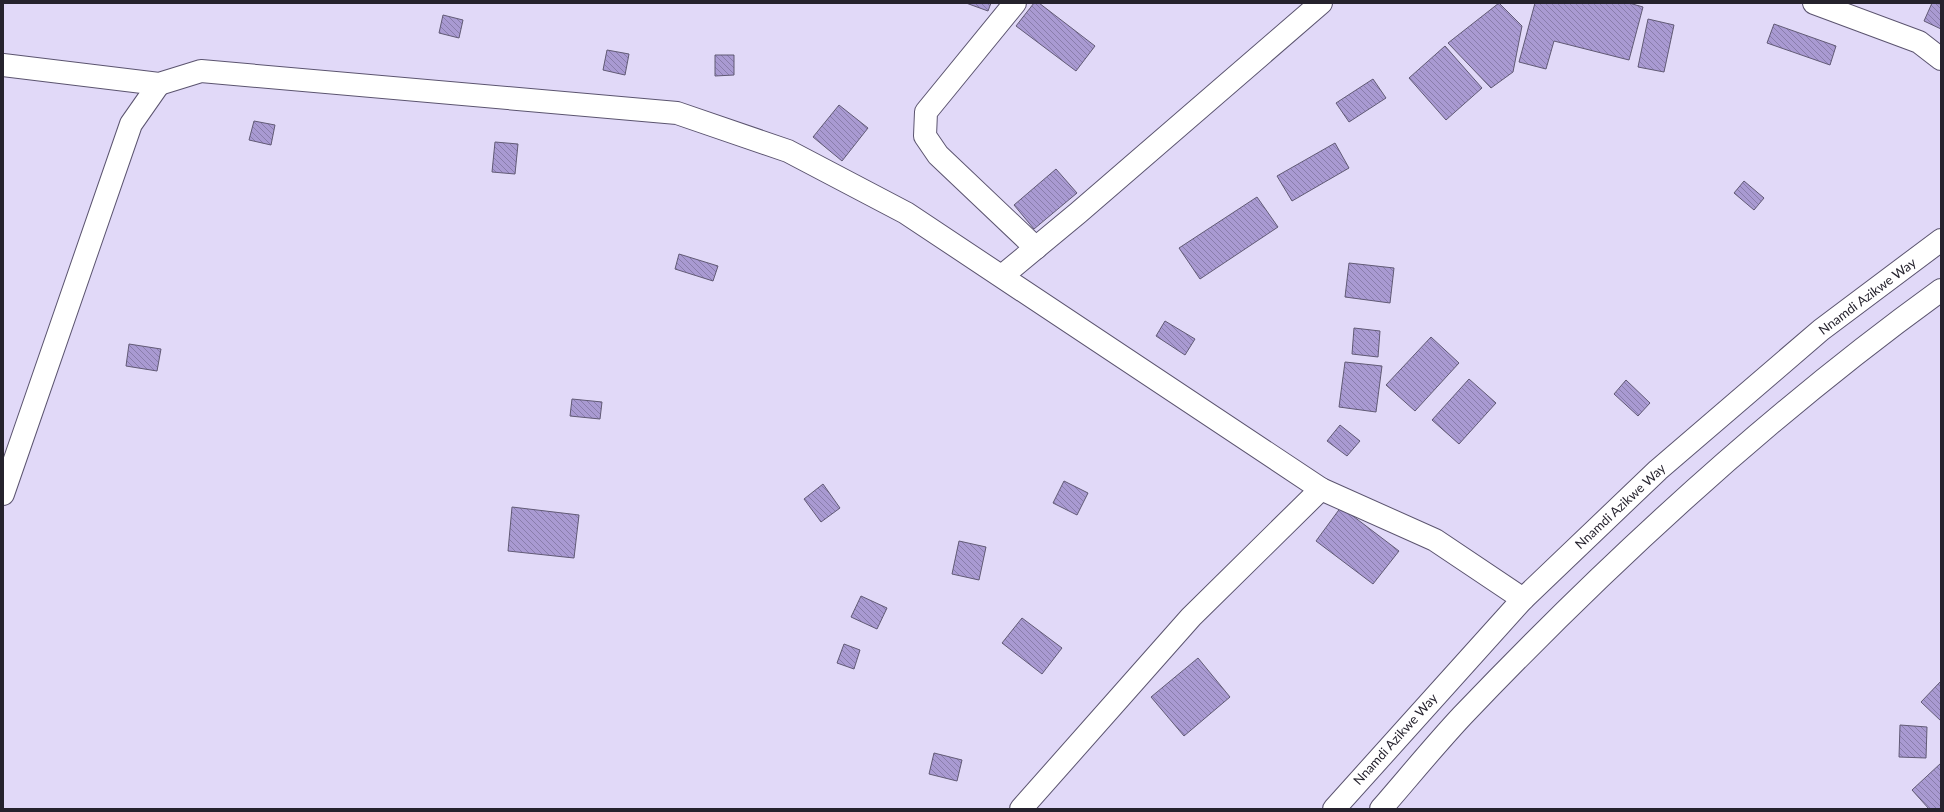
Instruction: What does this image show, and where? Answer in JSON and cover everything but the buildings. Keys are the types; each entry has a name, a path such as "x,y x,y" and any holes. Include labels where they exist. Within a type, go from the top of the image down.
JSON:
{"main road":[{"path":"1015,3 926,112 925,136 938,154 1036,248"},
{"path":"1002,276 1321,3"},
{"path":"1814,3 1919,42 1941,59"},
{"path":"3,65 160,84 201,71 677,114 788,151 906,213 1321,489 1435,540 1523,599"},
{"path":"3,494 131,124 160,84"},
{"name":"Nnamdi Azikwe Way","path":"1334,809 1523,599 1658,470 1815,335 1941,240"},
{"path":"1381,809 1473,706 1596,582 1736,452 1902,318 1941,290"},
{"path":"1021,809 1191,618 1321,489"}]}
